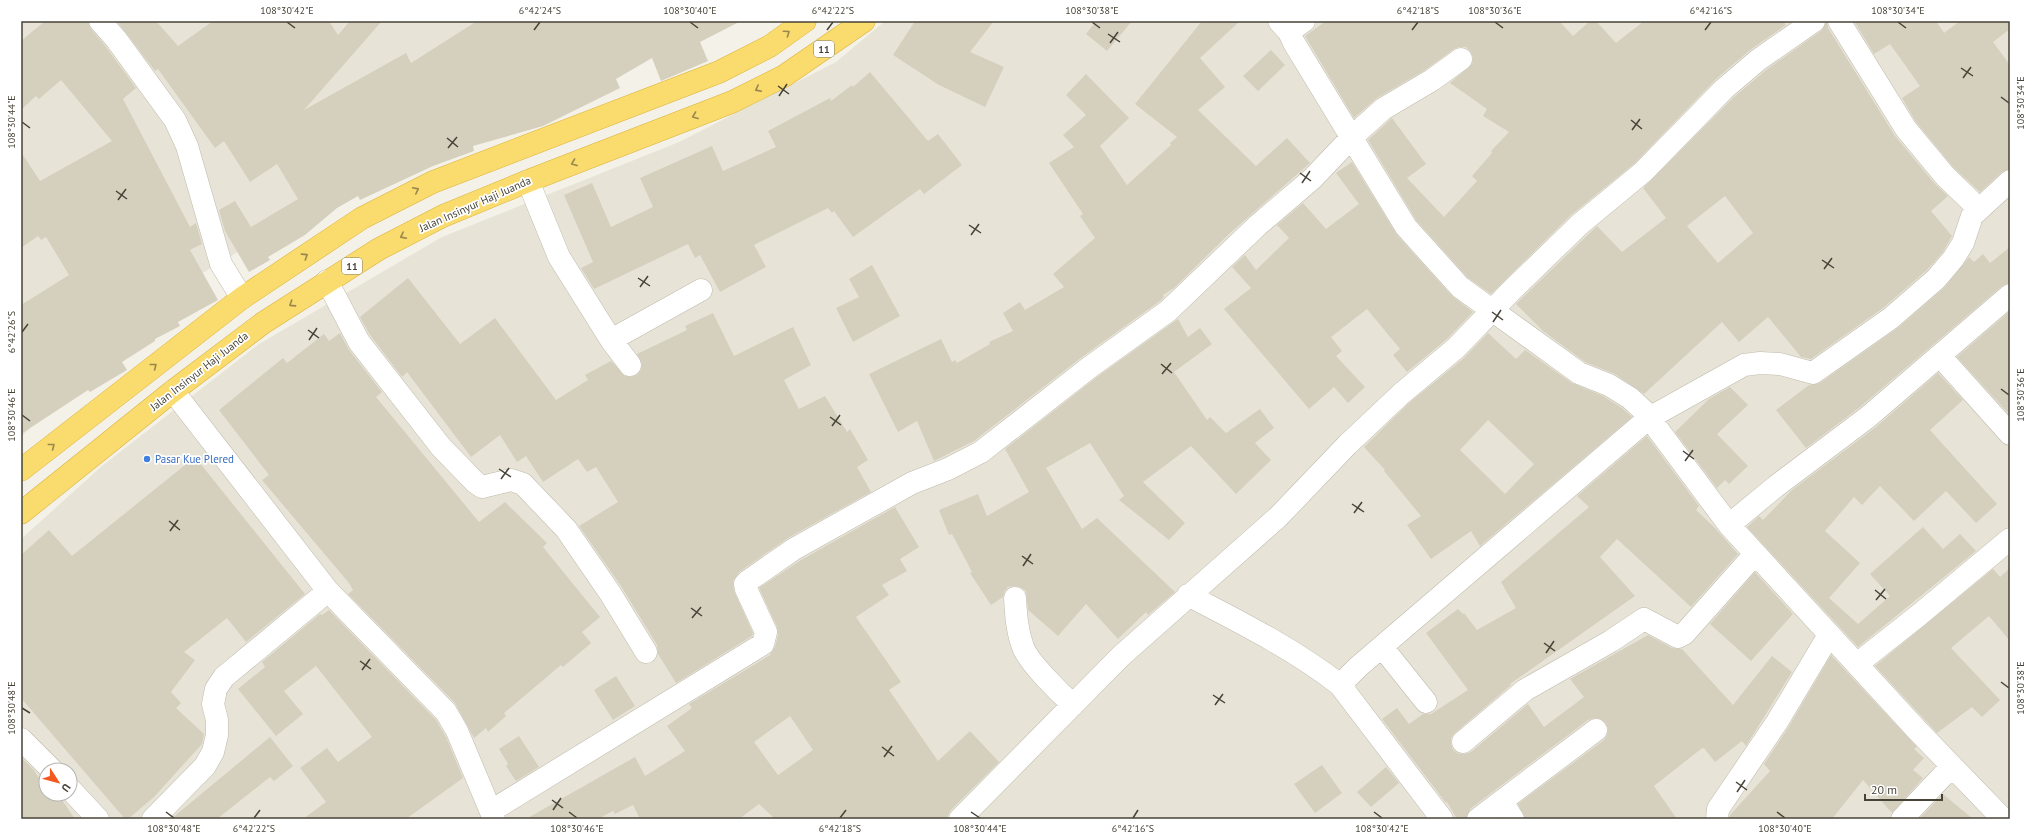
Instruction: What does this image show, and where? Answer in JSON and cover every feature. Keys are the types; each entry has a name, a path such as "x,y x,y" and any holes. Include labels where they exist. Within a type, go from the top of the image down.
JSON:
{"highway":[{"path":"21,470 242,298 362,218 433,182 719,72 770,46 805,21"},
{"name":"Jalan Insinyur Haji Juanda","path":"21,513 173,391 263,323 379,249 444,216 528,181 732,102 784,76 864,21"}],"street":[{"path":"100,21 116,39 175,120 187,146 220,264 242,298"},
{"path":"960,819 1121,656 1188,595 1278,517 1347,445 1401,394 1456,348 1492,310 1580,224 1643,172 1724,90 1758,60 1814,21"},
{"path":"1839,21 1906,129 1945,176 1979,209"},
{"path":"1291,25 1294,43 1406,227 1460,287 1471,297 1492,310 1580,373 1608,385 1630,398 1649,418 1729,525 1829,635 2003,819"},
{"path":"173,391 328,592 446,712 457,731 493,815 763,644 766,632 746,589 745,584 748,581 794,549 912,483 948,469 981,452 1090,366 1168,312 1258,224 1312,179 1383,109 1432,80 1461,59"},
{"path":"528,181 559,257 611,340 630,365"},
{"path":"1340,685 1382,646 1649,418 1744,365 1760,363 1780,364 1814,373 1891,318 1936,279 1953,259 1963,243 1972,216 2010,181"},
{"path":"328,281 359,342 441,447 475,482 482,486 511,480 523,484 566,529 610,593 646,652"},
{"path":"611,340 701,290"},
{"path":"1729,525 1775,487 1868,417 2010,295"},
{"path":"1940,356 2010,434"},
{"path":"1857,664 1919,615 2010,539"},
{"path":"1463,742 1525,690 1611,641 1644,619 1678,637 1684,634 1755,554"},
{"path":"152,819 205,766 213,752 217,735 217,720 213,704 216,689 224,677 328,592"},
{"path":"1188,595 1259,632 1307,661 1340,685 1442,819"},
{"path":"1015,598 1017,627 1023,648 1059,692 1073,705"},
{"path":"1718,819 1718,809 1777,722 1829,635"},
{"path":"1382,646 1426,702"},
{"path":"1478,819 1508,810 1596,730"},
{"path":"21,739 44,762"},
{"path":"1902,819 1952,766"},
{"path":"78,798 98,819"}],"shaded area":[{"path":"21,21 695,21 434,134 166,295 21,437"},
{"path":"885,21 2010,21 2010,819 21,819 21,539 102,466 259,344 442,237 679,142 836,62"}],"building":[{"path":"45,21 88,21 91,29 136,88 123,99 190,227 196,223 202,244 190,250 218,300 178,322 180,326 155,339 155,341 122,362 127,370 90,392 88,390 21,434 21,305 69,275 46,237 41,240 38,236 21,248 21,152 40,181 112,141 61,80 39,99 36,96 21,110 21,41"},
{"path":"117,21 156,21 178,46 213,21 329,21 338,35 350,21 382,21 304,110 406,53 411,63 477,21 741,21 700,42 708,61 661,81 652,58 616,79 620,88 543,126 473,146 474,151 433,166 360,200 358,196 337,208 305,235 268,257 270,260 249,272 225,231 219,210 235,201 251,227 298,199 277,164 250,182 224,141 215,148 158,69 155,71"},
{"path":"915,21 994,21 970,52 1004,67 985,107 939,85 893,55"},
{"path":"1096,21 1132,21 1107,51 1086,34"},
{"path":"1202,21 1240,21 1200,58 1225,87 1198,110 1256,166 1287,138 1310,163 1229,234 1174,288 1163,295 1164,297 1160,301 1082,357 974,441 934,461 917,421 898,432 869,374 941,339 952,362 955,360 957,363 990,344 989,342 1013,331 1003,313 1020,302 1025,310 1064,287 1053,274 1095,238 1080,216 1083,214 1049,163 1074,147 1063,135 1086,115 1066,95 1086,74 1129,118 1100,146 1127,185 1171,145 1170,143 1177,137 1135,104"},
{"path":"1326,21 1559,21 1573,36 1590,21 1596,21 1616,43 1644,21 1783,21 1786,25 1750,50 1716,79 1635,163 1571,215 1491,294 1468,278 1416,220 1368,140 1392,118 1426,164 1407,178 1444,217 1477,181 1472,176 1492,153 1491,151 1509,132 1483,116 1487,109 1450,83 1472,64 1473,58 1471,52 1466,47 1454,49 1425,70 1377,98 1354,118 1305,36"},
{"path":"1827,21 1828,28 1895,136 1935,184 1948,196 1931,211 1952,236 1943,252 1927,270 1883,308 1811,359 1801,357 1768,317 1739,342 1722,322 1644,394 1615,374 1585,362 1543,331 1516,304 1597,226 1622,252 1666,218 1643,188 1733,98 1766,70 1821,31","holes":["1725,196 1753,233 1718,263 1687,226"]},
{"path":"1854,21 1936,21 1944,33 1960,21 2010,21 2010,29 1993,42 2010,65 2010,169 2002,172 1980,192 1954,168 1916,122 1902,98 1920,86 1890,44 1874,54"},
{"path":"1271,50 1285,65 1258,91 1243,76"},
{"path":"870,72 928,141 938,134 962,165 924,194 920,189 853,237 834,211 832,213 828,208 754,245 766,267 720,292 700,255 695,258 688,244 594,289 581,268 593,262 564,195 592,183 611,227 653,207 640,178 712,146 723,171 776,147 768,131 830,98 831,101 852,85 853,87"},
{"path":"1352,162 1397,235 1451,295 1473,312 1447,339 1407,372 1393,355 1400,349 1367,309 1331,337 1342,351 1336,356 1365,387 1348,403 1334,387 1309,409 1224,309 1251,288 1232,267 1245,255 1256,270 1289,238 1277,225 1303,203 1326,229 1359,204 1336,173"},
{"path":"2010,247 2010,283 2002,286 1860,407 1806,448 1776,410 1809,385 1820,383 1899,327 1945,287 1969,257 1974,262 1983,254 1990,263"},
{"path":"872,265 900,316 853,342 836,308 859,297 849,279"},
{"path":"408,278 460,344 495,318 556,400 588,380 585,375 611,361 625,376 631,377 637,375 641,370 642,364 637,354 687,330 685,326 713,313 734,356 793,327 811,365 784,380 799,409 825,396 847,432 850,429 868,460 857,467 871,492 788,538 739,572 733,581 734,591 753,633 752,636 676,683 658,654 657,645 621,586 579,526 618,502 596,467 587,472 578,459 543,482 526,456 517,462 500,435 471,457 407,372 402,377 370,335 360,317"},
{"path":"2010,311 2010,415 1957,357"},
{"path":"1178,319 1188,337 1200,328 1212,344 1174,372 1207,420 1210,417 1226,433 1260,409 1274,428 1255,443 1271,460 1236,494 1191,446 1143,482 1185,523 1169,540 1119,500 1124,496 1090,443 1046,468 1082,529 1097,518 1175,592 1148,615 1146,612 1118,639 1086,604 1058,636 1028,610 1026,591 1020,587 1008,587 1004,592 1003,597 991,605 970,573 972,572 952,534 949,535 939,510 978,494 987,516 1029,492 1005,449 1097,377"},
{"path":"340,333 349,350 382,392 376,397 479,522 505,502 547,543 543,547 600,617 582,632 591,643 563,667 561,665 504,713 506,716 488,732 486,728 474,738 455,703 348,594 353,590 349,583 262,480 269,475 219,410 283,358 287,363 324,334 329,341"},
{"path":"1488,333 1516,359 1525,350 1572,383 1603,396 1622,408 1632,417 1480,546 1471,531 1431,559 1407,525 1421,516 1384,471 1385,470 1364,447 1409,403 1464,358","holes":["1488,420 1534,464 1505,494 1460,450"]},
{"path":"1938,373 1963,400 1930,430 1997,504 1976,523 1946,491 1914,521 1880,486 1862,505 1854,497 1825,531 1860,563 1829,598 1858,624 1890,596 1870,574 1923,527 1943,549 1960,534 1976,551 1858,647 1747,527 1759,516 1763,520 1792,490 1876,427"},
{"path":"1730,387 1748,405 1717,434 1748,466 1729,484 1725,480 1717,488 1675,432 1709,399"},
{"path":"1647,436 1699,506 1696,510 1715,528 1738,554 1691,607 1617,539 1600,557 1635,596 1510,684 1511,685 1455,733 1451,738 1453,750 1459,754 1471,752 1528,704 1544,727 1584,697 1570,679 1648,635 1672,648 1682,649 1733,705 1772,656 1792,672 1746,746 1742,741 1715,762 1704,748 1701,749 1654,786 1677,819 1525,819 1518,804 1604,740 1608,729 1606,723 1601,719 1595,718 1588,720 1470,809 1466,819 1457,819 1447,802 1446,803 1382,719 1397,708 1409,724 1423,714 1431,714 1468,690 1426,633 1458,609 1463,614 1464,613 1477,630 1516,608 1501,582 1589,507 1577,496"},
{"path":"195,457 305,594 246,642 227,618 184,652 195,660 171,692 181,703 176,708 204,734 202,744 154,797 128,819 125,819 78,764 78,762 76,762 21,698 21,555 49,530 72,556"},
{"path":"895,507 919,547 900,559 907,571 882,585 889,595 856,617 901,682 889,690 938,761 970,731 999,762 951,810 946,819 775,819 759,804 739,819 640,819 633,805 615,814 613,811 598,819 526,819 635,757 645,776 685,751 667,726 692,708 689,704 770,655 775,647 778,635 777,627 759,588 801,560","holes":["790,716 813,750 778,775 754,742"]},
{"path":"2010,568 2010,641 1989,616 1951,648 2000,700 1982,717 1972,707 1937,733 1875,666 1993,569 2000,577"},
{"path":"1755,572 1793,614 1751,661 1710,624"},
{"path":"329,610 436,720 446,737 463,778 406,819 303,819 326,802 300,768 327,748 338,762 372,737 316,666 284,691 303,714 276,736 238,689 265,667 262,662 320,614 322,615"},
{"path":"1831,655 1917,747 1914,749 1924,758 1913,770 1923,778 1892,813 1863,780 1832,819 1730,819 1730,815 1770,771 1764,764 1788,728"},
{"path":"616,676 635,706 613,720 594,690"},
{"path":"519,736 539,767 516,781 506,766 508,764 499,749"},
{"path":"270,737 293,766 274,781 270,777 217,819 171,819"},
{"path":"21,757 38,776 38,802 63,802 75,819 21,819"},
{"path":"1322,765 1342,793 1315,813 1294,784"},
{"path":"1386,767 1399,783 1371,807 1357,792"},
{"path":"1943,794 1973,819 1919,819"}],"place":[{"name":"Pasar Kue Plered","path":"147,459"}]}
